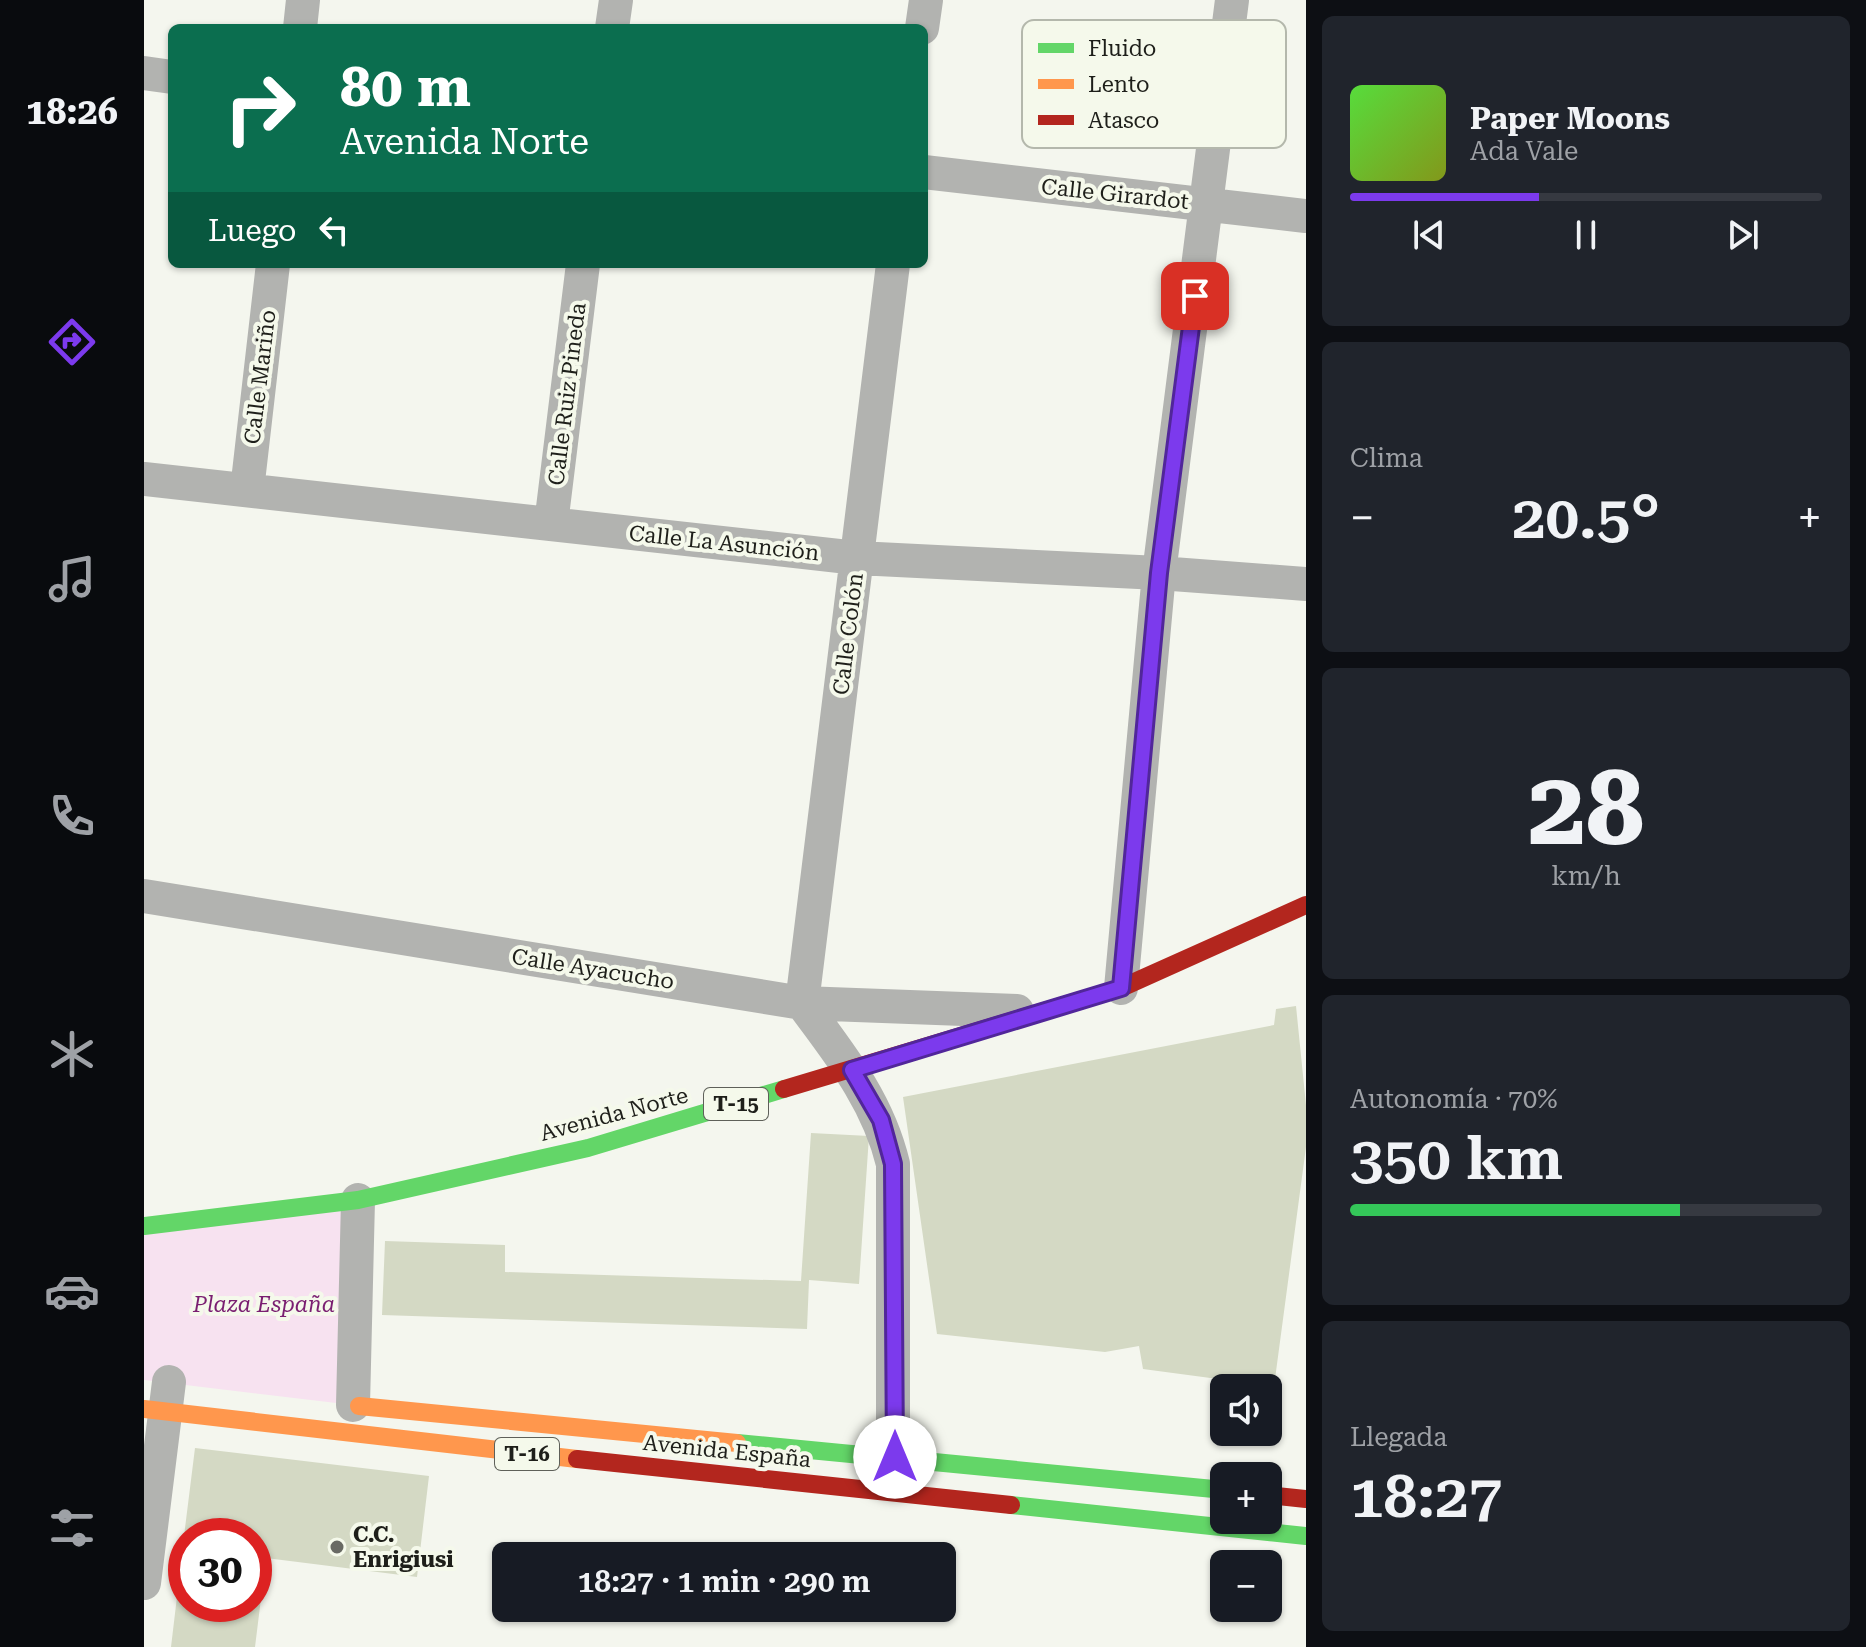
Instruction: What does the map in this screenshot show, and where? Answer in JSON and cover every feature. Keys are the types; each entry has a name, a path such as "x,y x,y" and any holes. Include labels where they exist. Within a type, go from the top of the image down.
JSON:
{"highway":[{"name":"Avenida Norte","path":"144,1226 358,1200 588,1148 1121,988 1306,905"},
{"name":"Avenida España","path":"161,1393 367,1437 1306,1536"},
{"name":"Avenida España","path":"345,1404 1210,1489"},
{"path":"1282,1496 1306,1499"}],"street":[{"path":"300,24 303,0"},
{"path":"613,24 616,0"},
{"path":"923,24 926,0"},
{"path":"1229,20 1232,0"},
{"path":"144,73 168,76"},
{"path":"1121,988 1159,573 1213,148"},
{"name":"Calle Girardot","path":"928,172 1306,216"},
{"name":"Calle Mariño","path":"247,490 273,268"},
{"name":"Calle Ruiz Pineda","path":"551,524 583,268"},
{"name":"Calle Colón","path":"802,1003 893,268"},
{"name":"Calle La Asunción","path":"144,479 857,558 1159,573 1306,584"},
{"name":"Calle Ayacucho","path":"144,896 802,1003 1045,1012"},
{"path":"802,1003 852,1070 881,1120 893,1164 895,1457 891,1492"},
{"path":"345,1404 358,1200"},
{"path":"144,1583 161,1393"}],"green space":[{"name":"Plaza España","path":"358,1200 353,1405 144,1380 144,1226"}],"building":[{"path":"1296,1006 1306,1105 1306,1147 1276,1374 1210,1374 1210,1378 1143,1369 1139,1346 1105,1352 937,1334 903,1097 1274,1025 1276,1009"},
{"path":"811,1133 869,1136 859,1284 809,1280 807,1329 382,1315 385,1241 505,1245 505,1272 801,1281"},
{"name":"C.C. Enrigiusi","path":"195,1448 429,1476 417,1577 272,1559 272,1518 186,1518"},
{"name":"C.C. Enrigiusi","path":"174,1622 258,1622 255,1647 171,1647"}],"traffic: fast":[{"path":"144,1226 358,1200 588,1148 784,1089"},
{"path":"737,1443 1210,1489"},
{"path":"1011,1505 1306,1536"}],"traffic: slow":[{"path":"359,1406 737,1443"},
{"path":"144,1409 577,1459"}],"traffic: jam":[{"path":"784,1089 1121,988 1306,905"},
{"path":"577,1459 1011,1505"},
{"path":"1282,1496 1306,1499"}],"place":[{"name":"C.C. Enrigiusi","path":"337,1547"}],"route":[{"path":"895,1457 893,1164 881,1120 852,1070 1121,988 1159,573 1195,296"}]}
